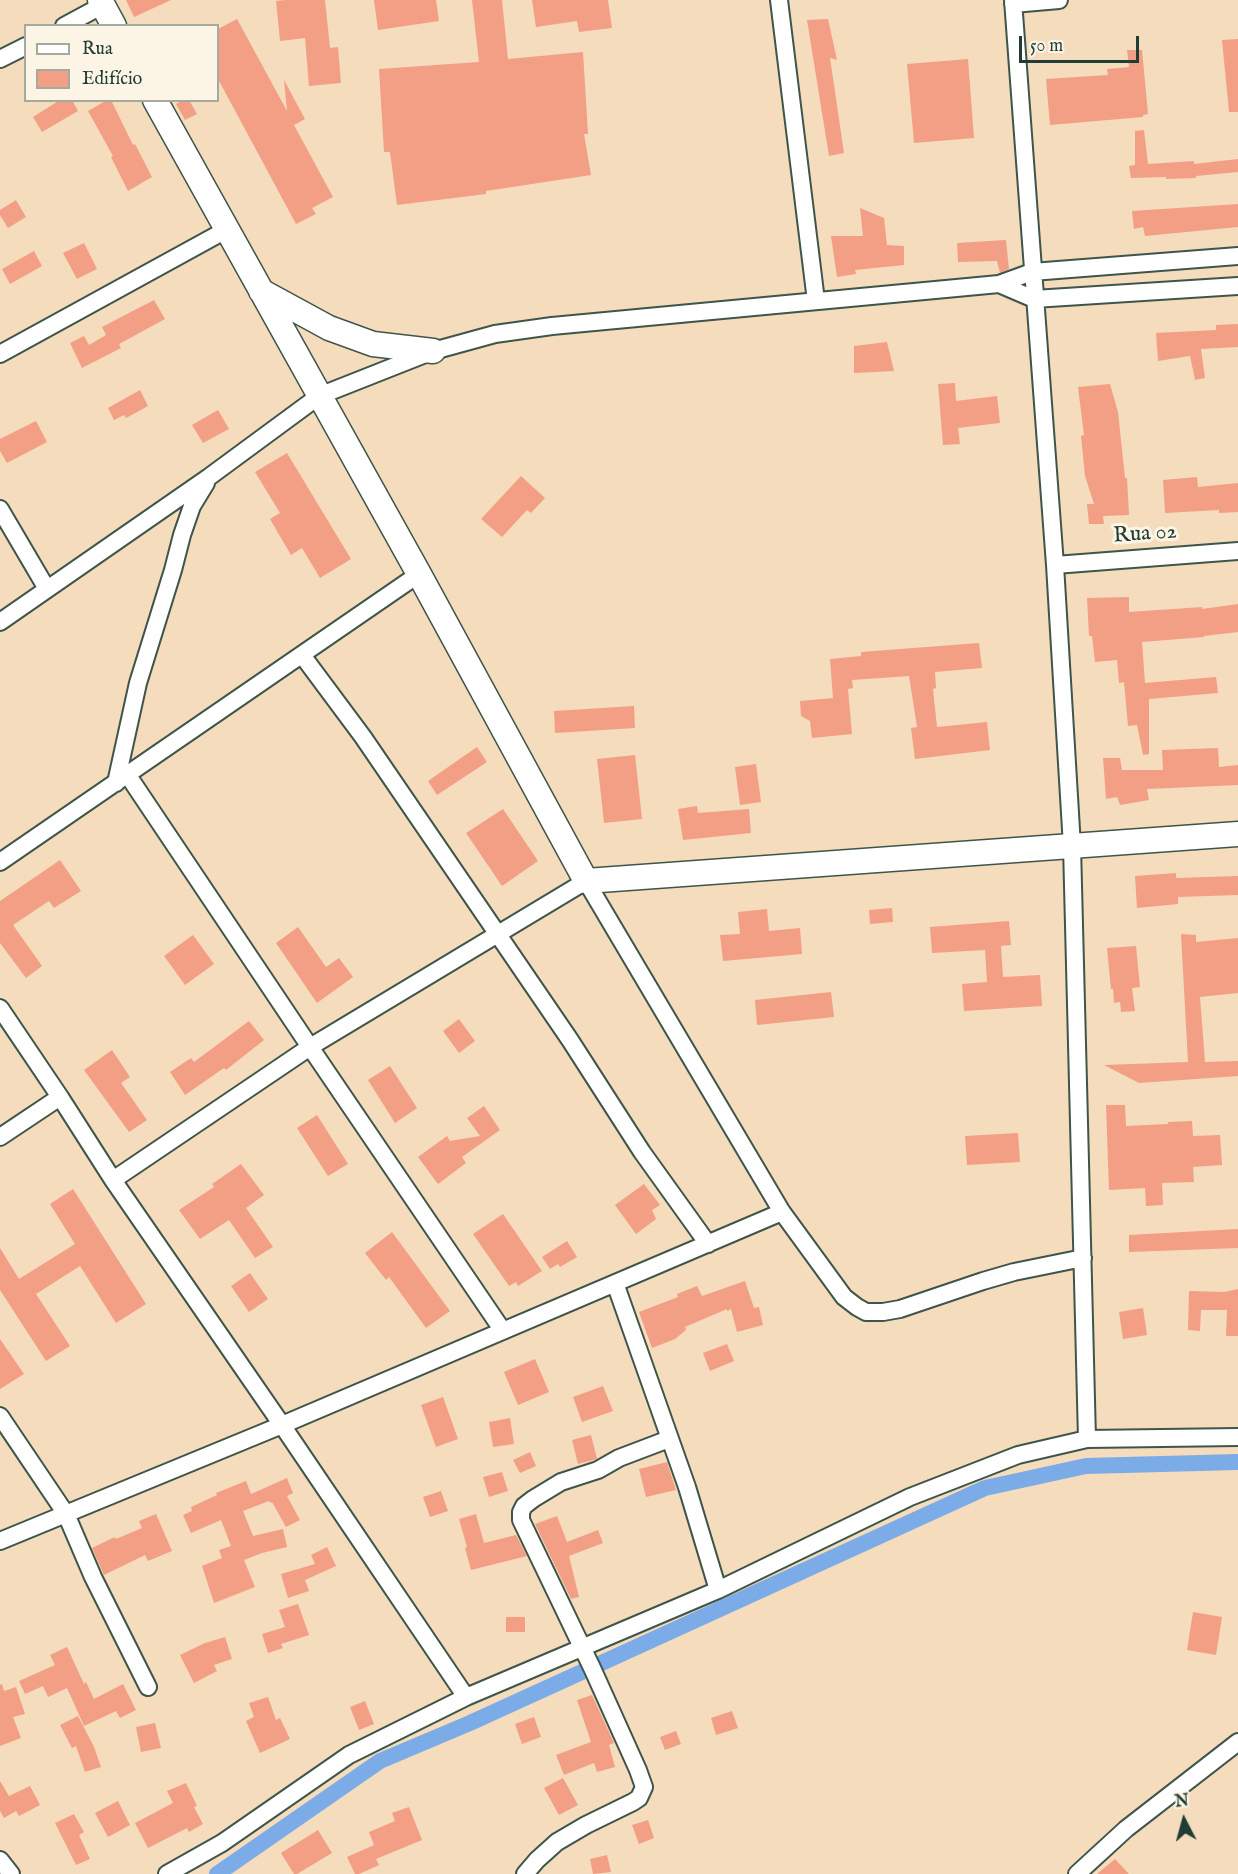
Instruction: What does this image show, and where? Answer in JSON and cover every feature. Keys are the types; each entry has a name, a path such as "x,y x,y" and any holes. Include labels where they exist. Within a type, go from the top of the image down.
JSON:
{"street":[{"path":"779,0 816,301"},
{"path":"1059,0 1013,2 1055,565 1072,846 1087,1439"},
{"path":"69,24 106,10"},
{"path":"0,59 24,47"},
{"path":"156,102 419,574 586,881 782,1212 844,1297 866,1312 883,1312 900,1309 1014,1272 1083,1258"},
{"path":"0,354 226,230"},
{"path":"0,622 209,477 319,396 433,351 495,334 552,326 999,284 1032,272 1238,256"},
{"path":"999,284 1034,299 1238,286"},
{"path":"261,291 329,328 373,344 433,351"},
{"path":"209,477 192,506 182,535 138,683 122,778 310,1047 503,1331"},
{"path":"0,509 46,589"},
{"name":"Rua 02","path":"1055,565 1238,551"},
{"path":"0,861 419,574"},
{"path":"302,656 363,737 570,1040 642,1152 708,1244"},
{"path":"113,1180 310,1047 586,881 1238,834"},
{"path":"0,1008 60,1096 113,1180 466,1697"},
{"path":"0,1137 60,1096"},
{"path":"0,1540 282,1425 782,1212"},
{"path":"615,1284 687,1487 718,1590"},
{"path":"0,1416 66,1514 93,1576 148,1687"},
{"path":"167,1874 222,1843 349,1755 466,1697 718,1590 910,1497 1018,1455 1087,1439 1238,1437"},
{"path":"525,1874 557,1842 633,1802 642,1793 644,1787 593,1670 521,1520 521,1512 524,1506 561,1482 598,1470 619,1458 669,1438"},
{"path":"1077,1874 1126,1829 1238,1742"},
{"path":"0,1860 11,1874"}],"building":[{"path":"126,0 171,0 134,17"},
{"path":"325,0 330,48 338,47 341,83 309,86 305,38 280,41 276,1"},
{"path":"374,0 436,0 439,21 378,30"},
{"path":"472,0 502,0 508,59 583,52 588,134 584,134 591,175 486,191 486,194 397,205 390,152 384,152 379,69 479,62"},
{"path":"532,0 608,0 612,28 579,32 577,21 536,27"},
{"path":"237,19 287,111 284,80 305,119 294,125 333,197 312,208 316,214 296,224 219,81 219,28"},
{"path":"828,19 837,60 830,58 844,153 829,156 807,20"},
{"path":"1238,39 1238,112 1229,112 1222,40"},
{"path":"1127,50 1142,50 1148,114 1143,117 1050,125 1046,79 1108,75 1107,69 1129,67"},
{"path":"968,59 974,138 914,143 907,64"},
{"path":"57,102 73,102 78,111 42,132 33,117"},
{"path":"104,102 112,102 152,177 128,191 111,157 113,156 88,111"},
{"path":"190,102 197,114 185,120 176,104"},
{"path":"1144,130 1148,164 1194,161 1194,164 1238,159 1238,172 1196,176 1196,178 1131,178 1129,166 1135,165 1135,131"},
{"path":"16,200 26,217 8,228 0,215 0,210"},
{"path":"1238,204 1238,227 1145,236 1143,227 1134,229 1132,211"},
{"path":"860,208 884,218 887,245 904,246 904,265 855,270 856,274 837,277 831,236 863,236"},
{"path":"1006,240 1009,269 1000,273 997,261 958,262 957,243"},
{"path":"84,243 97,269 77,279 63,253"},
{"path":"34,251 42,266 10,284 2,269"},
{"path":"154,300 165,319 119,344 121,348 82,368 70,343 84,336 89,345 106,335 102,327"},
{"path":"1238,324 1238,347 1201,349 1205,378 1195,380 1190,356 1158,361 1156,333 1216,330 1216,325"},
{"path":"887,342 894,371 854,373 854,346"},
{"path":"955,383 956,401 997,396 1000,423 958,428 960,444 943,445 938,384"},
{"path":"1110,384 1118,412 1125,478 1127,478 1129,515 1103,516 1104,524 1089,524 1087,504 1094,504 1085,476 1081,436 1084,435 1078,387"},
{"path":"140,390 148,406 126,418 124,415 114,420 108,408"},
{"path":"218,410 229,429 203,443 192,425"},
{"path":"36,421 47,442 7,463 0,451 0,439"},
{"path":"287,453 351,559 320,578 302,548 291,555 270,519 280,513 255,472"},
{"path":"521,476 545,498 531,513 527,510 502,537 481,519"},
{"path":"1197,477 1198,487 1238,483 1238,512 1219,513 1219,510 1165,513 1163,480"},
{"path":"1129,597 1129,612 1202,607 1202,609 1238,604 1238,632 1142,642 1145,683 1216,677 1218,693 1149,699 1149,754 1143,755 1137,725 1128,726 1124,682 1119,683 1117,660 1095,662 1092,636 1089,636 1087,598"},
{"path":"979,643 982,668 935,672 936,688 933,689 937,727 987,722 990,750 915,759 911,728 917,727 909,676 852,680 853,688 848,689 852,734 812,738 810,721 801,716 800,701 833,698 830,659 861,656 861,652"},
{"path":"634,706 635,728 555,733 554,711"},
{"path":"477,747 487,762 437,795 428,781"},
{"path":"1218,748 1219,767 1238,765 1238,785 1147,789 1149,800 1120,805 1117,797 1106,799 1103,758 1120,758 1122,770 1163,770 1162,750"},
{"path":"635,755 642,819 604,823 597,759"},
{"path":"756,764 761,802 740,805 735,767"},
{"path":"697,806 698,813 749,809 751,833 683,840 678,809"},
{"path":"503,809 538,861 502,886 466,833"},
{"path":"60,860 81,891 54,908 49,901 13,925 42,966 26,978 0,943 0,901"},
{"path":"1176,873 1176,878 1238,876 1238,895 1178,897 1178,904 1137,908 1135,876"},
{"path":"892,908 893,922 870,924 869,910"},
{"path":"767,909 769,931 800,928 802,954 723,961 720,935 740,934 738,912"},
{"path":"1009,921 1011,945 1001,946 1003,977 1040,975 1042,1006 964,1011 962,984 987,982 985,950 932,953 930,927"},
{"path":"298,927 326,967 339,958 353,977 317,1003 276,943"},
{"path":"1181,934 1196,935 1196,942 1238,938 1238,993 1200,997 1205,1062 1238,1061 1238,1076 1139,1083 1104,1065 1188,1062"},
{"path":"193,935 214,964 185,985 164,956"},
{"path":"1136,946 1140,987 1132,988 1135,1011 1121,1012 1120,1002 1114,1003 1107,948"},
{"path":"831,992 834,1017 757,1025 755,1000"},
{"path":"459,1019 475,1041 459,1053 443,1031"},
{"path":"249,1021 264,1040 226,1070 224,1068 185,1095 170,1072 191,1058 194,1062"},
{"path":"112,1050 130,1077 121,1083 147,1120 129,1132 84,1070"},
{"path":"390,1066 417,1108 395,1123 368,1080"},
{"path":"1106,1105 1125,1105 1126,1126 1192,1121 1193,1136 1220,1135 1222,1165 1193,1167 1194,1182 1162,1183 1163,1205 1146,1206 1145,1188 1109,1190"},
{"path":"484,1106 500,1130 462,1157 466,1163 438,1184 418,1157 447,1136 450,1141 480,1136 467,1118"},
{"path":"317,1115 348,1164 328,1176 297,1128"},
{"path":"1018,1133 1020,1162 967,1165 965,1136"},
{"path":"241,1164 264,1195 246,1208 273,1247 255,1258 229,1220 200,1239 179,1210 214,1187 212,1184"},
{"path":"644,1184 660,1205 652,1210 656,1219 636,1234 615,1205"},
{"path":"73,1189 146,1304 116,1323 80,1266 36,1294 70,1346 46,1361 0,1290 0,1248 19,1279 75,1244 50,1204"},
{"path":"503,1214 542,1271 518,1286 516,1282 509,1286 473,1234"},
{"path":"1238,1229 1238,1248 1129,1252 1129,1235"},
{"path":"392,1232 450,1311 426,1328 389,1277 386,1280 365,1253"},
{"path":"567,1241 577,1257 560,1267 558,1264 550,1269 542,1257"},
{"path":"250,1273 268,1299 249,1312 231,1286"},
{"path":"745,1281 754,1308 759,1307 763,1325 737,1332 731,1309 727,1311 727,1309 685,1327 686,1330 675,1339 652,1348 639,1312 678,1297 677,1294 697,1286 702,1296"},
{"path":"1238,1289 1238,1336 1226,1336 1227,1310 1201,1310 1200,1331 1188,1330 1189,1291 1224,1292"},
{"path":"1143,1308 1147,1335 1123,1339 1119,1312"},
{"path":"0,1339 24,1374 0,1389"},
{"path":"727,1344 734,1361 710,1371 703,1353"},
{"path":"535,1359 549,1392 518,1405 504,1372"},
{"path":"603,1386 613,1411 582,1422 573,1397"},
{"path":"443,1397 458,1439 436,1447 421,1405"},
{"path":"510,1418 514,1444 493,1447 489,1422"},
{"path":"591,1435 597,1459 578,1464 572,1440"},
{"path":"530,1452 536,1466 520,1473 513,1460"},
{"path":"667,1462 676,1490 646,1497 639,1469"},
{"path":"502,1472 508,1491 489,1497 483,1477"},
{"path":"287,1478 293,1493 287,1496 300,1520 286,1527 272,1502 269,1501 243,1511 253,1536 283,1529 287,1547 244,1560 255,1587 214,1603 202,1566 222,1558 219,1550 231,1546 221,1520 191,1533 183,1515 192,1511 191,1507 217,1495 216,1493 246,1481 251,1494"},
{"path":"441,1491 448,1511 430,1517 423,1497"},
{"path":"156,1514 172,1551 148,1561 145,1555 104,1575 92,1548 142,1528 139,1521"},
{"path":"476,1514 484,1543 516,1535 527,1556 471,1570 459,1519"},
{"path":"557,1516 567,1542 598,1530 603,1543 569,1556 579,1597 571,1599 535,1524"},
{"path":"327,1547 336,1566 305,1580 309,1591 288,1598 281,1574 315,1564 311,1555"},
{"path":"298,1604 309,1635 281,1644 283,1648 268,1653 262,1634 285,1627 279,1610"},
{"path":"1193,1612 1222,1617 1216,1655 1187,1650"},
{"path":"506,1617 525,1617 525,1632 506,1632"},
{"path":"225,1637 232,1659 214,1665 217,1671 194,1683 180,1655 205,1643"},
{"path":"67,1647 84,1684 86,1682 94,1699 123,1684 136,1710 120,1718 116,1711 84,1726 67,1688 48,1697 43,1686 25,1694 19,1681 55,1665 50,1655"},
{"path":"2,1684 4,1691 16,1687 25,1714 13,1717 21,1738 0,1746 0,1685"},
{"path":"592,1695 614,1743 609,1745 615,1767 597,1772 594,1763 564,1775 556,1755 591,1742 577,1700"},
{"path":"268,1697 276,1720 280,1718 290,1739 260,1753 246,1721 254,1717 249,1703"},
{"path":"365,1701 374,1724 359,1730 350,1707"},
{"path":"732,1711 738,1728 716,1735 711,1718"},
{"path":"78,1716 94,1747 101,1767 85,1772 76,1746 72,1748 60,1725"},
{"path":"534,1717 541,1737 522,1744 515,1724"},
{"path":"155,1723 161,1748 141,1752 136,1727"},
{"path":"676,1731 681,1744 665,1750 660,1737"},
{"path":"563,1778 578,1805 559,1815 544,1788"},
{"path":"0,1781 9,1796 30,1786 40,1805 19,1816 16,1811 4,1818 0,1811"},
{"path":"186,1783 197,1806 194,1807 203,1824 189,1832 187,1828 148,1848 135,1823 173,1803 167,1791"},
{"path":"118,1801 130,1825 108,1837 95,1813"},
{"path":"409,1807 422,1840 376,1859 379,1865 355,1874 347,1857 374,1845 369,1832 395,1821 392,1813"},
{"path":"74,1814 84,1832 79,1835 90,1859 76,1865 55,1823"},
{"path":"648,1820 654,1838 639,1844 632,1825"},
{"path":"318,1830 332,1853 294,1874 281,1853"},
{"path":"607,1855 611,1872 593,1874 590,1859"},
{"path":"1115,1859 1129,1874 1097,1874"}],"waterway":[{"path":"217,1874 380,1761 470,1723 985,1488 1086,1466 1238,1462"}]}
